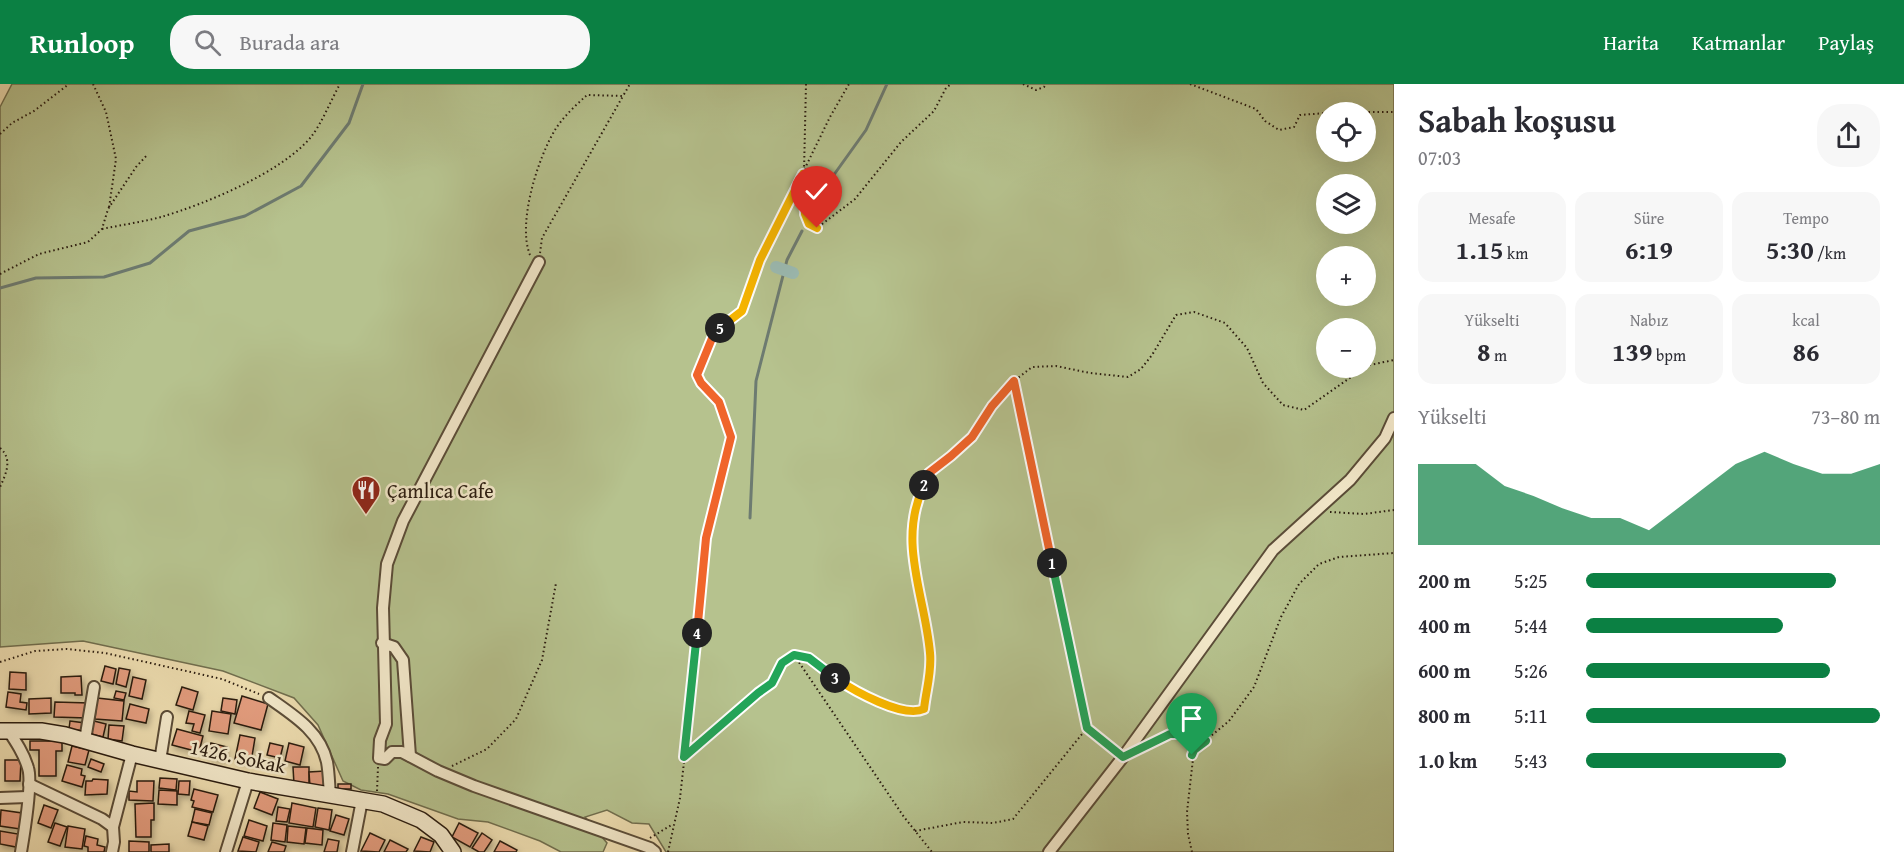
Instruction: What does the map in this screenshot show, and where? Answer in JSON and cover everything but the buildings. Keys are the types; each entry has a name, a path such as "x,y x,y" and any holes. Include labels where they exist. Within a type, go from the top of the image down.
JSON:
{"main road":[{"name":"1426. Sokak","path":"4,731 41,732 85,740 132,754 248,781 369,801 421,820 441,835 453,852"}],"street":[{"path":"539,262 403,521 387,564 382,644 386,724 380,740 379,758 385,759 392,752 402,752 438,771 474,786 650,848 655,852"},
{"path":"1049,852 1123,757 1273,549 1350,480 1385,438 1394,418"},
{"path":"382,644 394,647 403,660 410,756"},
{"path":"85,740 94,687"},
{"path":"268,698 299,719 314,734 327,761 330,795"},
{"path":"160,761 167,717"},
{"path":"4,731 20,748 29,770 21,852"},
{"path":"112,852 113,827 132,754"},
{"path":"226,852 248,781"},
{"path":"29,784 73,804 113,827"},
{"path":"0,798 27,797"},
{"path":"352,852 369,801"}],"path":[{"path":"0,134 12,123 34,111 69,84"},
{"path":"0,274 39,254 88,242 102,229 108,209 116,159 106,112 93,84"},
{"path":"102,229 161,217 244,185 283,162 311,137 339,84"},
{"path":"623,96 587,95 556,128 542,156 531,197 526,225 526,246 531,258 539,262 542,238 630,84"},
{"path":"806,84 803,174 805,214 809,224 817,228 855,199 901,142 934,111 946,88 951,84"},
{"path":"668,852 680,798 693,690 706,538 731,437 719,402 701,383 697,375 715,331 742,311 760,260 830,117 849,84"},
{"path":"1023,84 1036,90 1046,84"},
{"path":"1190,84 1256,109 1265,121 1279,130 1294,127 1300,115 1316,114"},
{"path":"1376,112 1394,112"},
{"path":"108,209 136,167 148,154"},
{"path":"684,757 772,683 782,663 794,655 809,658 842,682 879,702 899,709 918,711 924,709 930,655 924,612 915,579 911,545 915,504 929,473 972,437 992,406 1014,381 1032,367 1056,366 1090,374 1128,376 1141,369 1176,315 1194,312 1225,323 1247,348 1263,383 1283,405 1304,410 1349,378"},
{"path":"1376,364 1394,360"},
{"path":"1014,381 1087,728 1123,757 1170,734 1186,734 1206,741"},
{"path":"0,448 6,453 8,462 6,475 0,487"},
{"path":"1315,512 1364,514 1394,510"},
{"path":"1192,852 1187,812 1192,755 1194,750 1229,721 1254,687 1281,617 1299,584 1319,564 1339,557 1394,553"},
{"path":"438,771 461,763 487,749 506,732 516,719 542,660 556,583"},
{"path":"0,662 35,651 67,649 105,653 222,679 268,698"},
{"path":"794,655 915,831 932,852"},
{"path":"915,831 963,822 993,824 1013,819 1087,728"},
{"path":"369,801 379,758"},
{"path":"636,843 646,840 673,824"}],"green space":[{"path":"12,84 1394,84 1394,852 666,852 649,824 632,823 607,810 585,817 607,843 603,852 561,852 540,841 488,822 458,819 388,794 361,790 343,781 318,725 294,698 223,671 83,641 0,647 0,107"}],"waterway":[{"path":"0,288 36,278 104,277 150,263 189,231 245,216 301,186 349,123 363,84"},
{"path":"814,207 823,190 866,130 887,84"},
{"path":"750,518 756,381 787,260 802,231"},
{"path":"776,267 793,273"}],"place":[{"name":"Çamlıca Cafe","path":"366,516"}],"route":[{"path":"817,228 809,224 805,214 803,174 760,260 742,311 715,331 697,375 701,383 719,402 731,437 706,538 693,690 684,757 772,683 782,663 794,655 809,658 842,682 879,702 899,709 918,711 924,709 930,655 924,612 915,579 911,545 915,504 929,473 972,437 992,406 1014,381 1087,728 1123,757 1170,734 1186,734 1206,741 1194,750 1192,755"}]}
